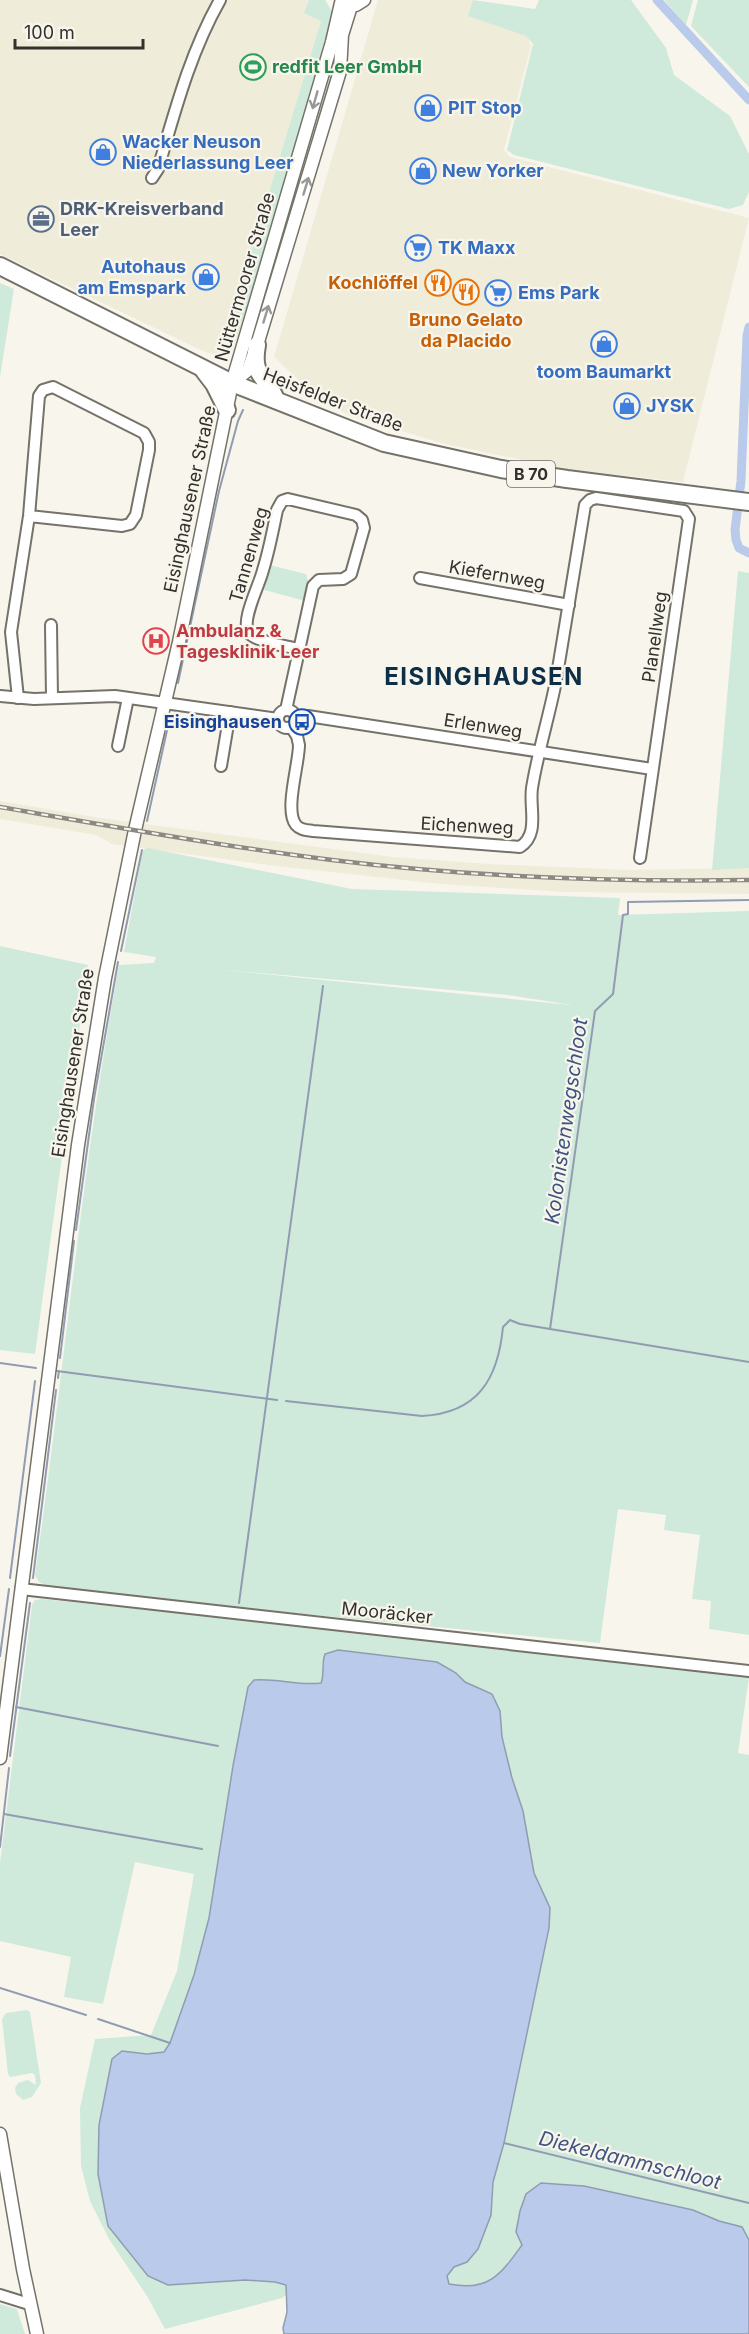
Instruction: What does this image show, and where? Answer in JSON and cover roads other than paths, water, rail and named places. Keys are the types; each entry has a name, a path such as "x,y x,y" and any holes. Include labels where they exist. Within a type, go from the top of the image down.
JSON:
{"main road":[{"name":"Heisfelder Straße","path":"0,266 232,383 384,443 436,456 567,479 741,501"},
{"path":"257,345 256,370 272,389 276,400"},
{"path":"202,368 214,384 226,410"}],"street":[{"path":"152,178 158,169 183,81 220,0"},
{"path":"343,3 364,0"},
{"name":"Nüttermoorer Straße","path":"232,383 248,370 257,345 340,71 343,3"},
{"name":"Nüttermoorer Straße","path":"232,383 343,3"},
{"name":"Eisinghausener Straße","path":"0,1758 94,1033 135,830 166,702 232,383"},
{"path":"18,698 11,632 29,516 37,404 44,390 49,387 58,389 139,429 146,436 149,450 136,515 130,524 122,526 29,516"},
{"name":"Eichenweg","path":"291,727 297,736 299,749 291,815 298,827 313,831 520,847 526,842 532,829 531,792 538,751 555,684 585,505 596,498"},
{"name":"Planellweg","path":"596,498 681,510 688,516 640,858"},
{"name":"Tannenweg","path":"286,710 313,586 319,580 343,579 351,574 364,528 362,520 356,515 288,499 282,501 278,507 263,573 253,597 247,626 254,638 298,649"},
{"name":"Kiefernweg","path":"420,578 568,605"},
{"path":"51,625 51,698"},
{"path":"0,696 128,698 278,719"},
{"path":"117,746 128,698"},
{"path":"286,710 292,712 295,717 295,722 291,727 282,727 278,719 281,712 286,710"},
{"path":"221,766 230,712"},
{"name":"Erlenweg","path":"308,716 652,769"},
{"name":"Mooräcker","path":"21,1589 749,1671"},
{"path":"0,2134 29,2304 37,2334"},
{"path":"0,2295 29,2304"}],"water":[{"path":"338,1650 437,1662 456,1673 465,1682 492,1694 500,1711 502,1737 523,1811 534,1873 550,1908 549,1928 504,2143 493,2182 491,2215 478,2249 467,2262 454,2267 447,2276 449,2284 463,2286 484,2283 500,2272 522,2245 516,2232 526,2194 541,2183 584,2186 693,2210 719,2221 742,2227 749,2240 749,2334 284,2334 283,2328 287,2312 286,2285 245,2280 168,2285 148,2276 108,2226 98,2174 99,2125 112,2059 122,2051 147,2054 164,2052 170,2043 194,1975 209,1918 248,1687 254,1680 321,1683 325,1654"}],"waterway":[{"path":"657,0 749,100"},
{"path":"749,327 741,481 735,530 739,548 749,553"},
{"path":"178,683 219,491 243,410"},
{"path":"147,821 170,717"},
{"path":"121,951 142,850"},
{"name":"Kolonistenwegschloot","path":"550,1329 595,1011 613,994 623,915 628,914 628,902 749,900"},
{"path":"76,1230 94,1099 118,962"},
{"path":"239,1603 323,986"},
{"path":"60,1358 74,1241"},
{"name":"Kolonistenwegschloot","path":"286,1401 422,1416 458,1408 482,1390 490,1377 496,1362 503,1327 510,1320 520,1324 749,1362"},
{"name":"Kolonistenwegschloot","path":"0,1363 36,1368"},
{"name":"Kolonistenwegschloot","path":"57,1371 277,1400"},
{"name":"Kolonistenwegschloot","path":"58,1378 59,1371"},
{"path":"10,1578 35,1381"},
{"path":"33,1578 56,1390"},
{"path":"0,1656 9,1589"},
{"path":"10,1756 30,1603"},
{"path":"16,1707 218,1746"},
{"path":"0,1847 9,1768"},
{"path":"4,1814 202,1849"},
{"name":"Diekeldammschloot","path":"0,1988 86,2015"},
{"name":"Diekeldammschloot","path":"98,2019 170,2043"},
{"name":"Diekeldammschloot","path":"504,2143 749,2203"}],"railway":[{"path":"0,807 249,848 384,866 540,877 749,880"}],"place":[{"name":"redfit Leer GmbH","path":"253,67"},
{"name":"PIT Stop","path":"428,108"},
{"name":"Wacker Neuson Niederlassung Leer","path":"103,152"},
{"name":"New Yorker","path":"423,171"},
{"name":"DRK-Kreisverband Leer","path":"41,219"},
{"name":"TK Maxx","path":"418,248"},
{"name":"Autohaus am Emspark","path":"206,277"},
{"name":"Kochlöffel","path":"438,283"},
{"name":"Bruno Gelato da Placido","path":"466,292"},
{"name":"Ems Park","path":"498,293"},
{"name":"toom Baumarkt","path":"604,344"},
{"name":"JYSK","path":"627,406"},
{"name":"Ambulanz & Tagesklinik Leer","path":"156,641"},
{"name":"Eisinghausen","path":"302,722"}],"district":[{"name":"EISINGHAUSEN","path":"484,677"}]}
